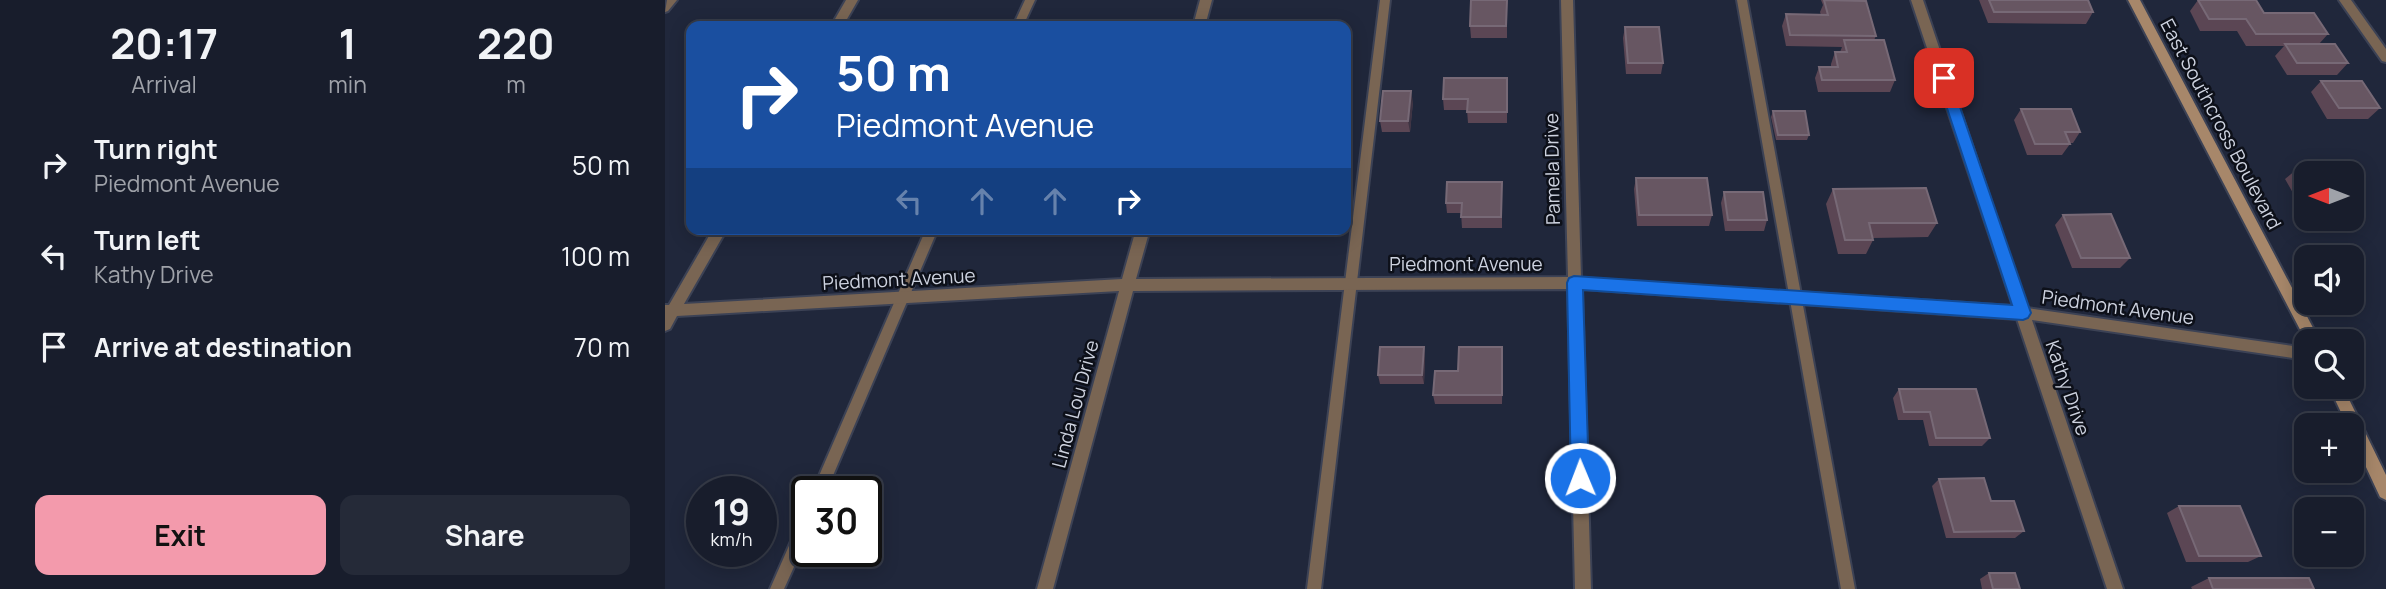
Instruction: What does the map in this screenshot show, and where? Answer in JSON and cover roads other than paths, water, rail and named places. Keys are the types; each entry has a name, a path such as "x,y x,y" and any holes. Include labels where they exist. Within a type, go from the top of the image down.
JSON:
{"main road":[{"name":"East Southcross Boulevard","path":"2134,0 2307,329"},
{"path":"2342,399 2386,492"}],"street":[{"path":"840,21 852,0"},
{"path":"1200,21 1206,0"},
{"name":"Pamela Drive","path":"1567,0 1583,589"},
{"name":"Kathy Drive","path":"1917,0 2115,589"},
{"path":"2345,0 2386,58"},
{"path":"665,325 669,311 716,235"},
{"name":"Linda Lou Drive","path":"1045,589 1141,235"},
{"name":"Piedmont Avenue","path":"669,311 1127,285 1574,283 2023,313 2294,352"}],"lane":[{"path":"665,9 672,0"},
{"path":"1021,21 1030,0"},
{"path":"1314,589 1385,0"},
{"path":"1742,0 1848,589"},
{"path":"827,476 929,235"},
{"path":"778,589 791,559"}]}
